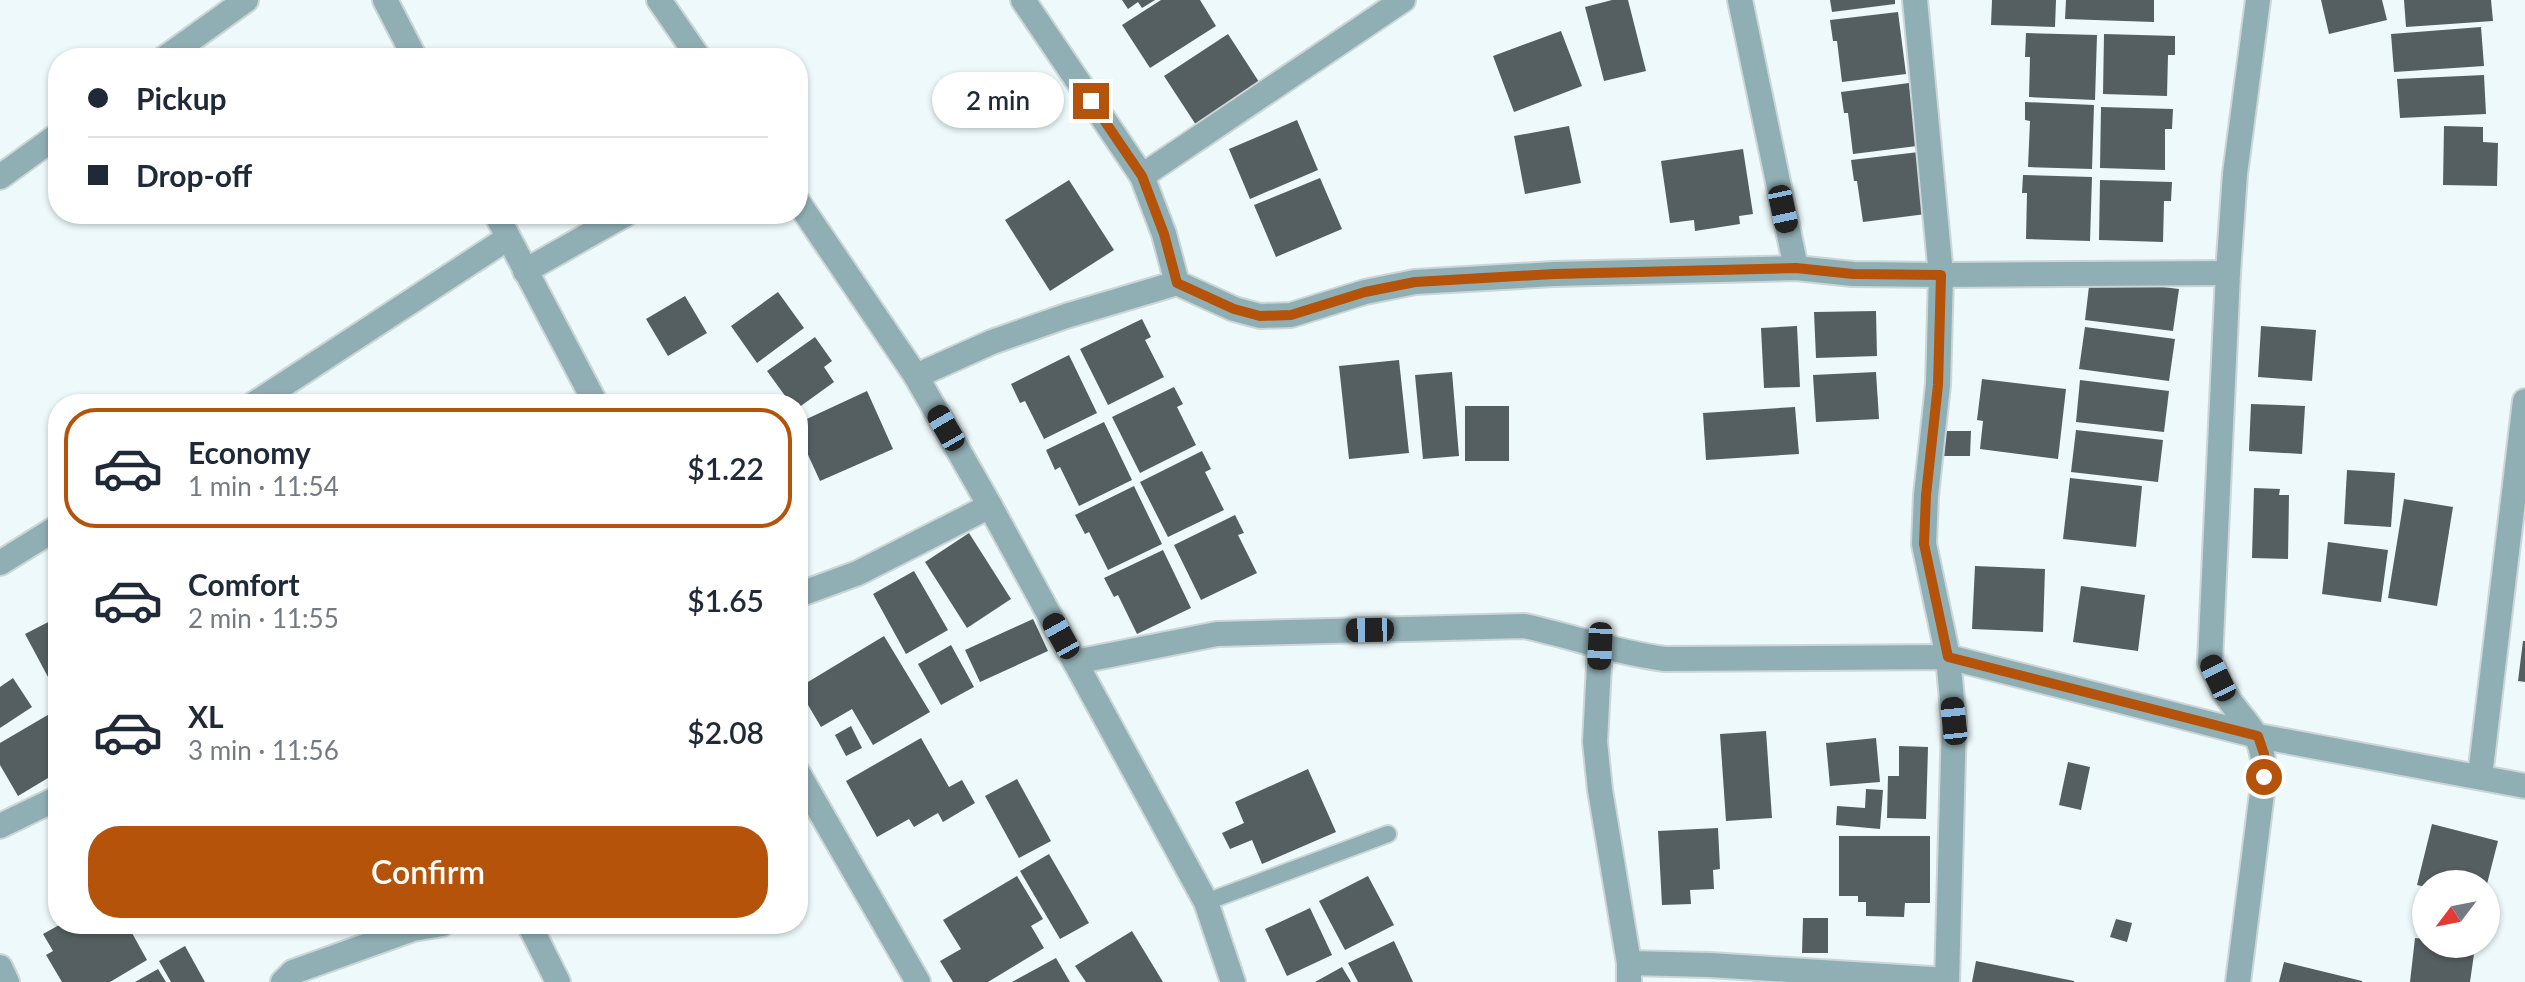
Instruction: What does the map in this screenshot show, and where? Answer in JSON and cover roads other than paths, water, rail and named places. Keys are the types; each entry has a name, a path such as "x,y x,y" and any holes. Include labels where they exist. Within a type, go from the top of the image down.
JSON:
{"street":[{"path":"179,48 246,0"},
{"path":"385,0 410,48"},
{"path":"659,0 692,48"},
{"path":"1023,0 1142,176 1164,234 1177,283"},
{"path":"1142,176 1403,0"},
{"path":"1740,0 1796,268"},
{"path":"1600,646 1595,742 1629,973 1710,965 1947,981 1954,721 1948,657 1924,544 1938,385 1941,275 1915,0"},
{"path":"2238,982 2264,777 2264,754 2258,736 2225,694 2210,662 2235,174 2258,0"},
{"path":"0,177 48,142"},
{"path":"808,217 916,376 990,506 1206,902 1233,982"},
{"path":"501,224 591,394"},
{"path":"525,271 608,224"},
{"path":"269,394 508,238"},
{"path":"916,376 992,342 1177,283 1234,309 1260,316 1291,315 1365,292 1415,282 1554,274 1796,268 1853,274 2228,273"},
{"path":"2480,776 2525,401"},
{"path":"808,591 858,573 990,506"},
{"path":"0,563 48,533"},
{"path":"1075,662 1217,634 1524,626 1629,654 1665,659 1948,657 2258,736 2525,786"},
{"path":"808,790 918,982"},
{"path":"0,826 48,803"},
{"path":"283,982 293,972 399,934"},
{"path":"534,934 558,982"},
{"path":"0,967 7,982"}],"lane":[{"path":"1206,902 1388,834"}]}
